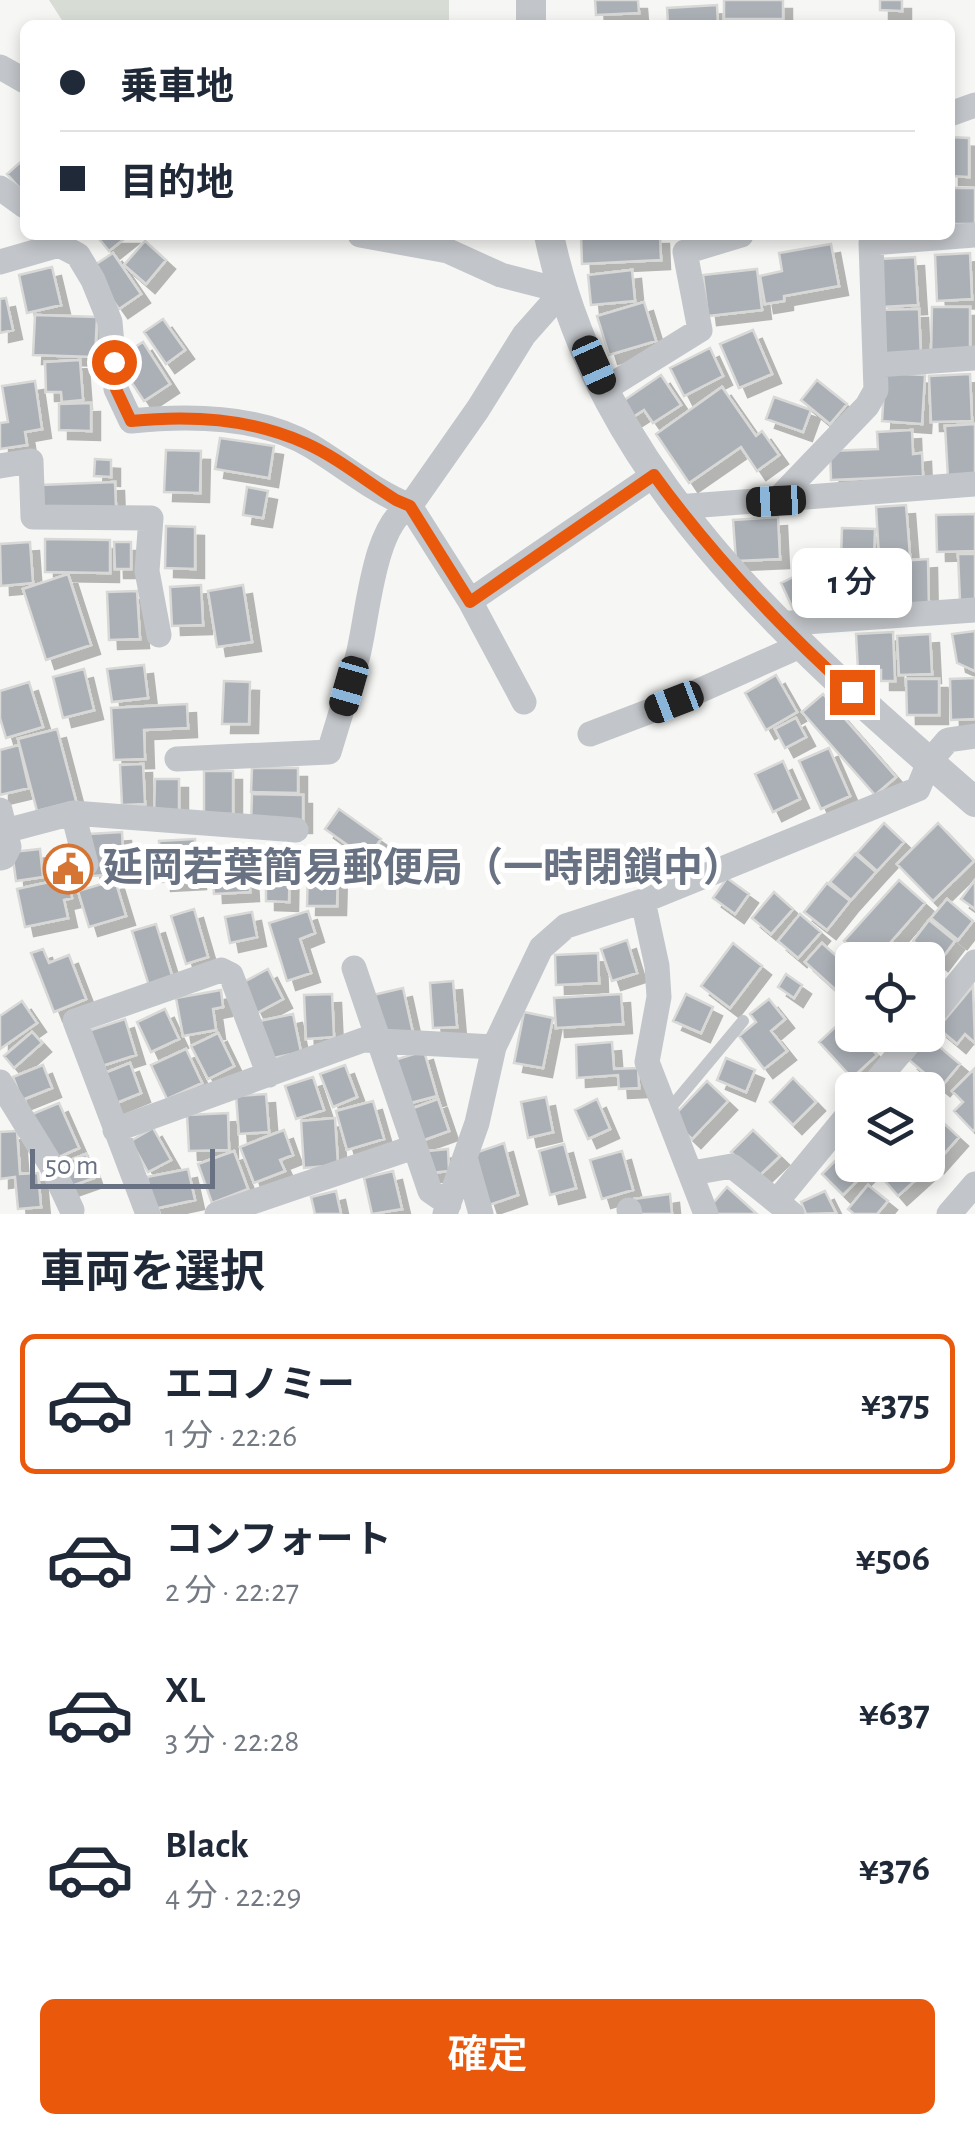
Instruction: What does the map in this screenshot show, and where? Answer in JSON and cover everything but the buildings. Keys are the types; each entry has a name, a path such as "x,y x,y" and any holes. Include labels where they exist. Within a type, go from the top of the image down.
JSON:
{"street":[{"path":"0,262 55,240 78,255 110,322 116,389 131,421 182,416 251,424 306,444 410,506 470,602 524,702"},
{"path":"388,240 448,251 501,275 563,290"},
{"path":"550,240 563,290 605,388 654,475 677,506 777,624 975,802"},
{"path":"605,388 700,330 685,252 725,240"},
{"path":"776,501 867,406 876,390 872,240"},
{"path":"177,759 329,752 358,653 372,581 398,512 410,506 524,335 563,290"},
{"path":"877,366 975,358"},
{"path":"0,466 31,461 34,517 151,518 147,571 159,635"},
{"path":"470,602 654,475"},
{"path":"677,506 975,484"},
{"path":"777,624 975,610"},
{"path":"590,734 800,646"},
{"path":"354,968 430,1192 447,1209 466,1161 494,1048 541,948 566,926 644,901 918,789 929,762 948,740 975,736"},
{"path":"73,813 86,864"},
{"path":"0,858 9,847 3,820 73,813 296,830"},
{"path":"644,901 657,966 658,997 647,1062 706,1214"},
{"path":"945,999 975,962"},
{"path":"148,1214 75,1021 221,970 230,975 269,1075"},
{"path":"115,1130 363,1040 494,1048"},
{"path":"884,1072 901,1052"},
{"path":"0,1082 51,1166 72,1210"},
{"path":"692,1173 732,1166 785,1207 835,1135"},
{"path":"217,1214 414,1146"},
{"path":"466,1161 480,1214"},
{"path":"950,1214 975,1184"}],"lane":[{"path":"667,1112 743,1021"}],"shaded area":[{"path":"49,0 449,0 449,20 62,20"}],"place":[{"name":"延岡若葉簡易郵便局（一時閉鎖中）","path":"68,869"}],"route":[{"path":"114,362 116,389 131,421 182,416 251,424 306,444 410,506 470,602 654,475 730,572 777,624 852,692"}]}
